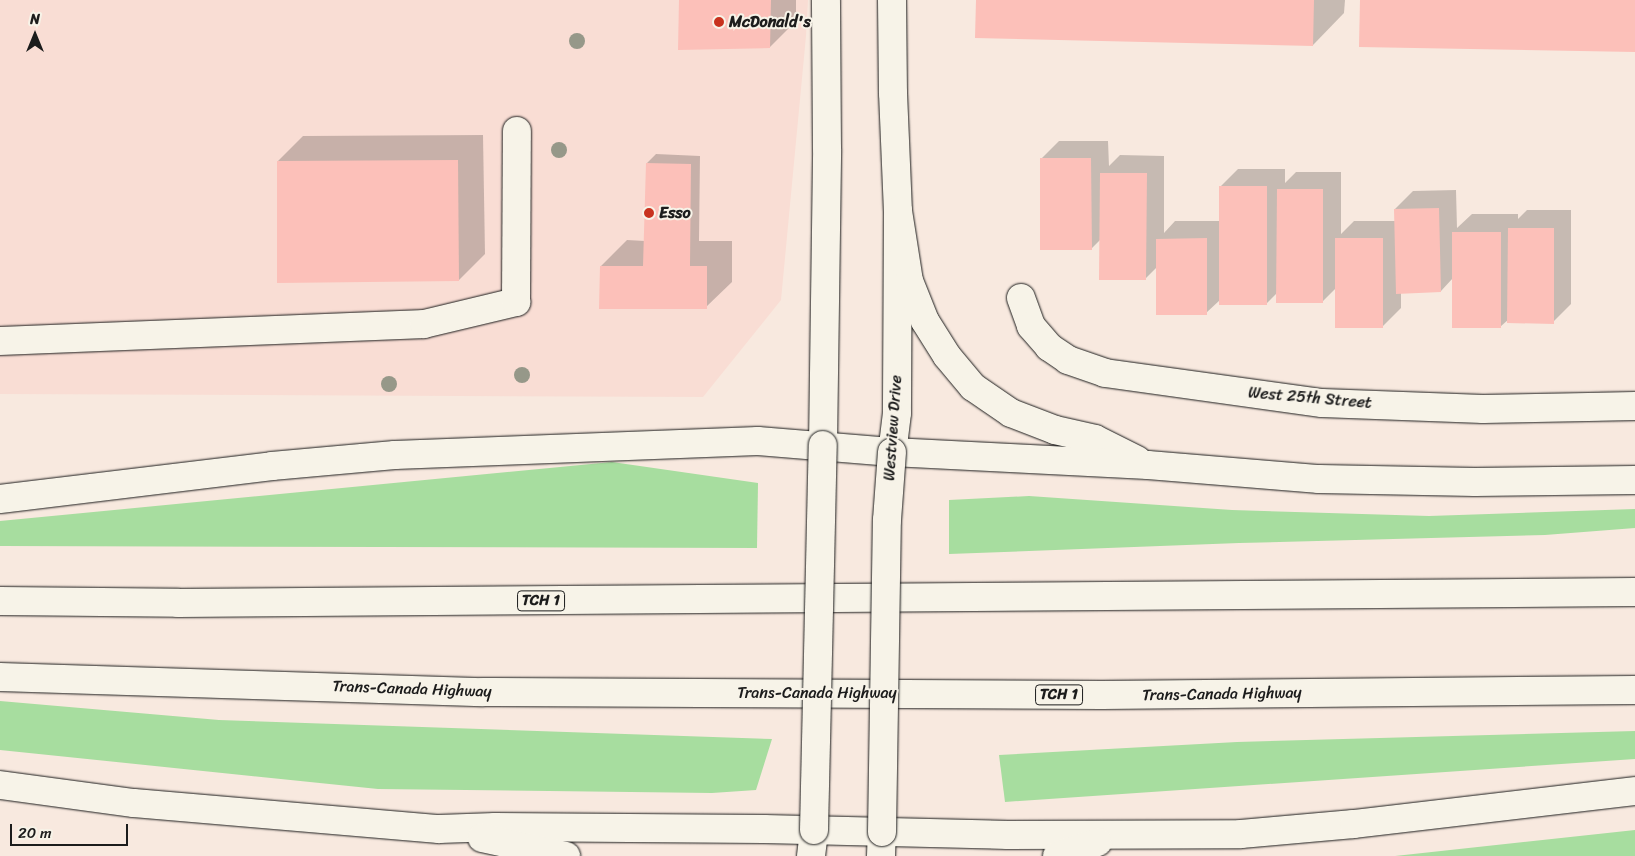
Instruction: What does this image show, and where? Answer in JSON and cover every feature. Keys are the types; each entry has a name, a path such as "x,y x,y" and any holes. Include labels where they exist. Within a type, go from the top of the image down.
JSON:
{"main road":[{"path":"812,843 823,445 827,149 826,0"},
{"name":"Westview Drive","path":"881,844 887,520 897,413 898,211 893,93 892,0"},
{"path":"0,341 424,324 516,302 517,131"},
{"path":"898,211 909,281 925,321 947,356 972,387 1010,413 1055,430 1095,439 1148,465"},
{"name":"West 25th Street","path":"1021,298 1032,326 1049,347 1068,360 1105,373 1322,403 1482,409 1635,406"},
{"path":"0,499 272,466 395,455 758,441 892,452 1148,465 1319,479 1475,482 1635,480"},
{"name":"TCH 1","path":"0,600 178,604 1635,592"},
{"name":"Trans-Canada Highway","path":"0,678 483,692 1102,695 1635,690"},
{"path":"0,785 134,804 438,829 495,827 812,843 881,844 1149,834 1250,833 1354,824 1635,791"},
{"path":"438,829 566,856"},
{"path":"1057,856 1092,843 1149,834"}],"shaded area":[{"path":"0,0 808,0 781,300 703,397 0,394"}],"green space":[{"path":"612,462 758,483 757,548 0,546 0,521"},
{"path":"1029,496 1232,510 1429,516 1635,509 1635,528 1545,535 1239,543 949,554 949,500"},
{"path":"0,701 219,720 772,739 756,790 712,793 378,789 0,750"},
{"path":"1635,731 1635,759 1005,802 999,755 1237,742"},
{"path":"1635,830 1635,856 1395,856"}],"building":[{"path":"679,0 771,0 770,48 678,50"},
{"path":"976,0 1314,0 1313,46 975,38"},
{"path":"1360,0 1635,0 1635,52 1359,47"},
{"path":"1040,158 1091,158 1092,250 1040,250"},
{"path":"458,160 459,281 277,283 277,161"},
{"path":"646,163 691,164 690,266 707,266 707,309 599,309 600,266 643,266"},
{"path":"1100,173 1147,173 1146,280 1099,280"},
{"path":"1219,186 1267,186 1267,305 1219,305"},
{"path":"1277,189 1323,189 1323,303 1276,303"},
{"path":"1439,208 1441,292 1396,294 1394,209"},
{"path":"1508,228 1554,228 1554,324 1507,323"},
{"path":"1452,232 1501,232 1501,328 1452,328"},
{"path":"1207,238 1207,315 1156,315 1156,239"},
{"path":"1335,238 1383,238 1383,328 1335,328"}],"place":[{"name":"McDonald's","path":"719,22"},
{"name":"Esso","path":"649,213"}]}
